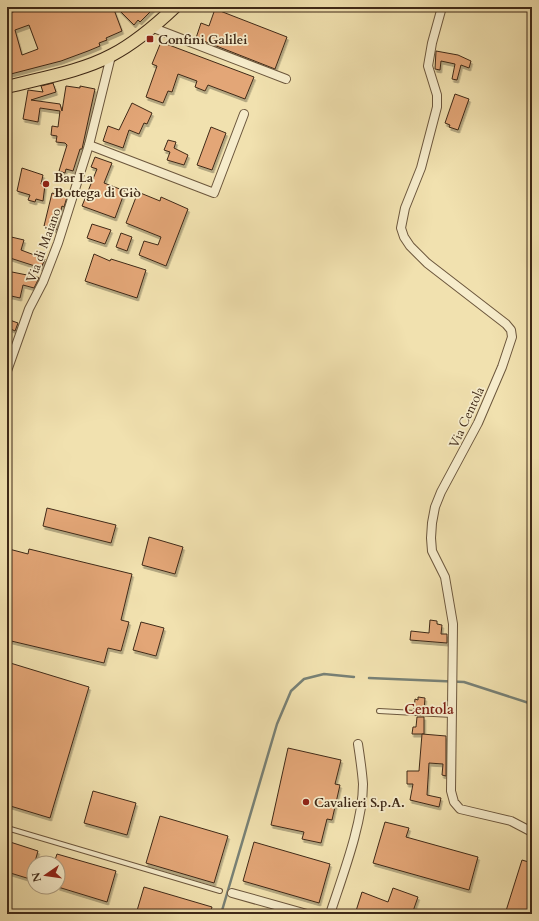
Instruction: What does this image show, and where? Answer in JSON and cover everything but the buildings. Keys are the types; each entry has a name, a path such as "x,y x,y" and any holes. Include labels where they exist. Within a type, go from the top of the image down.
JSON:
{"main road":[{"path":"7,87 74,69 112,56 151,28 175,7"}],"street":[{"name":"Via Centola","path":"442,7 432,43 428,66 437,96 438,107 421,168 405,208 401,228 410,246 427,263 502,320 511,330 512,337 502,367 478,423 435,507 432,523 432,550 445,577 449,593 453,624 454,668 451,791 456,806 468,812 511,821 532,832"},
{"path":"151,28 286,79"},
{"name":"Via di Maiano","path":"7,371 29,309 43,282 58,243 89,145 112,56"},
{"path":"89,145 214,193 244,114"},
{"path":"330,914 348,858 362,798 363,784 358,744"},
{"path":"232,893 307,914"}],"lane":[{"path":"379,712 453,715"},
{"path":"7,828 220,891"}],"waterway":[{"path":"221,914 277,724 291,691 304,679 324,674 354,677"},
{"path":"369,678 464,682 532,704"}],"place":[{"name":"Confini Galilei","path":"150,39"},
{"name":"Bar La Bottega di Giò","path":"46,184"},
{"name":"Cavalieri S.p.A.","path":"306,802"}],"district":[{"name":"Centola","path":"429,709"}]}
